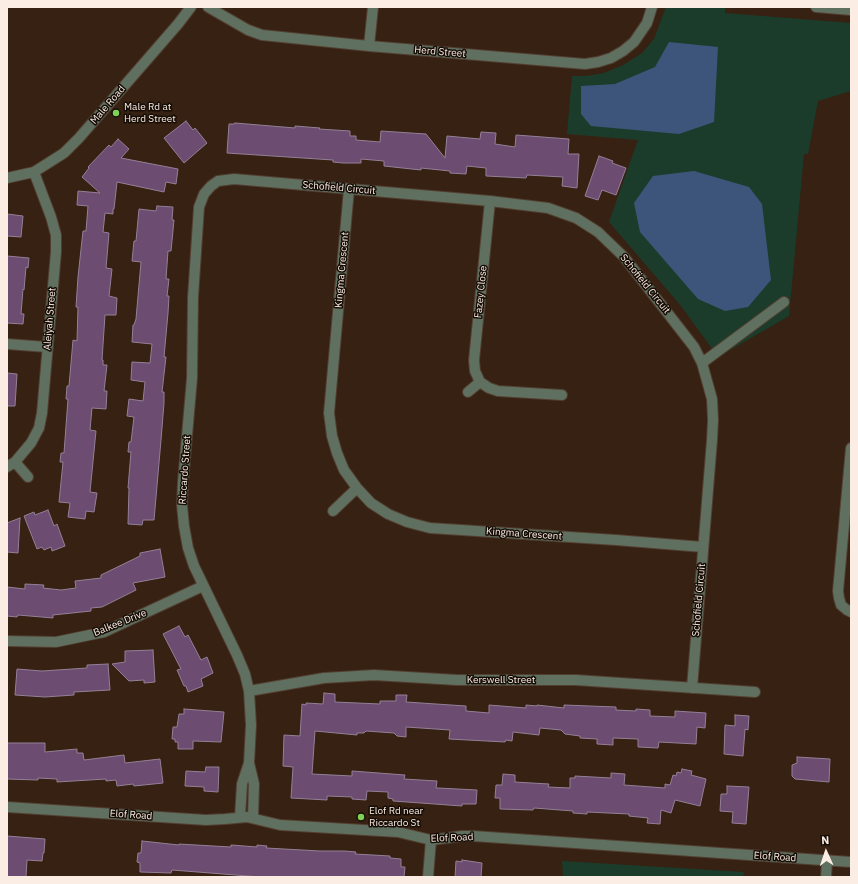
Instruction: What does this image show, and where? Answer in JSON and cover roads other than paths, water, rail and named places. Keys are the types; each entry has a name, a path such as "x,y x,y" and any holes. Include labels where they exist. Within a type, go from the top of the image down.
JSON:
{"street":[{"name":"Male Road","path":"7,178 34,172 70,147 178,24 191,7"},
{"name":"Herd Street","path":"208,7 248,30 262,35 369,46 585,64 611,58 634,42 647,23 652,7"},
{"path":"369,46 373,7"},
{"path":"816,7 851,10"},
{"name":"Aleiyah Street","path":"28,477 11,465 32,443 39,428 42,413 56,252 56,235 51,217 34,172"},
{"name":"Schofield Circuit","path":"207,190 218,182 234,179 490,201 548,208 576,218 598,232 624,257 685,333 694,347 702,362 712,399 713,420 692,688"},
{"name":"Kingma Crescent","path":"349,189 329,413 332,436 344,470 357,488 371,503 388,514 407,522 430,528 703,547"},
{"name":"Riccardo Street","path":"207,190 201,201 198,223 193,297 192,378 182,505 188,548 194,566 237,654 245,674 249,691 252,725 249,763 242,784 240,817"},
{"name":"Fazey Close","path":"480,382 475,370 474,360 490,201"},
{"path":"702,362 784,302"},
{"path":"7,344 48,347"},
{"path":"468,392 480,382 489,388 498,391 562,395"},
{"path":"851,448 838,590 838,598 842,605 851,612"},
{"path":"333,511 357,488"},
{"name":"Balkee Drive","path":"7,641 56,642 92,635 118,626 203,586"},
{"name":"Kerswell Street","path":"249,691 324,678 374,675 457,680 576,680 755,692"},
{"name":"Riccardo Street","path":"249,763 254,784 253,818"},
{"name":"Elof Road","path":"7,807 206,820 225,820 240,817 253,818 280,824 398,832 431,840 473,836 851,862"},
{"path":"428,877 431,840"},
{"path":"826,877 827,861"}],"water":[{"path":"669,42 718,47 714,122 679,134 591,126 581,114 581,86 615,84 655,67"},
{"path":"694,171 749,187 762,204 771,280 748,307 725,311 698,299 640,232 634,203 653,176"}],"place":[{"name":"Male Rd at Herd Street","path":"116,113"},
{"name":"Elof Rd near Riccardo St","path":"361,817"}]}
